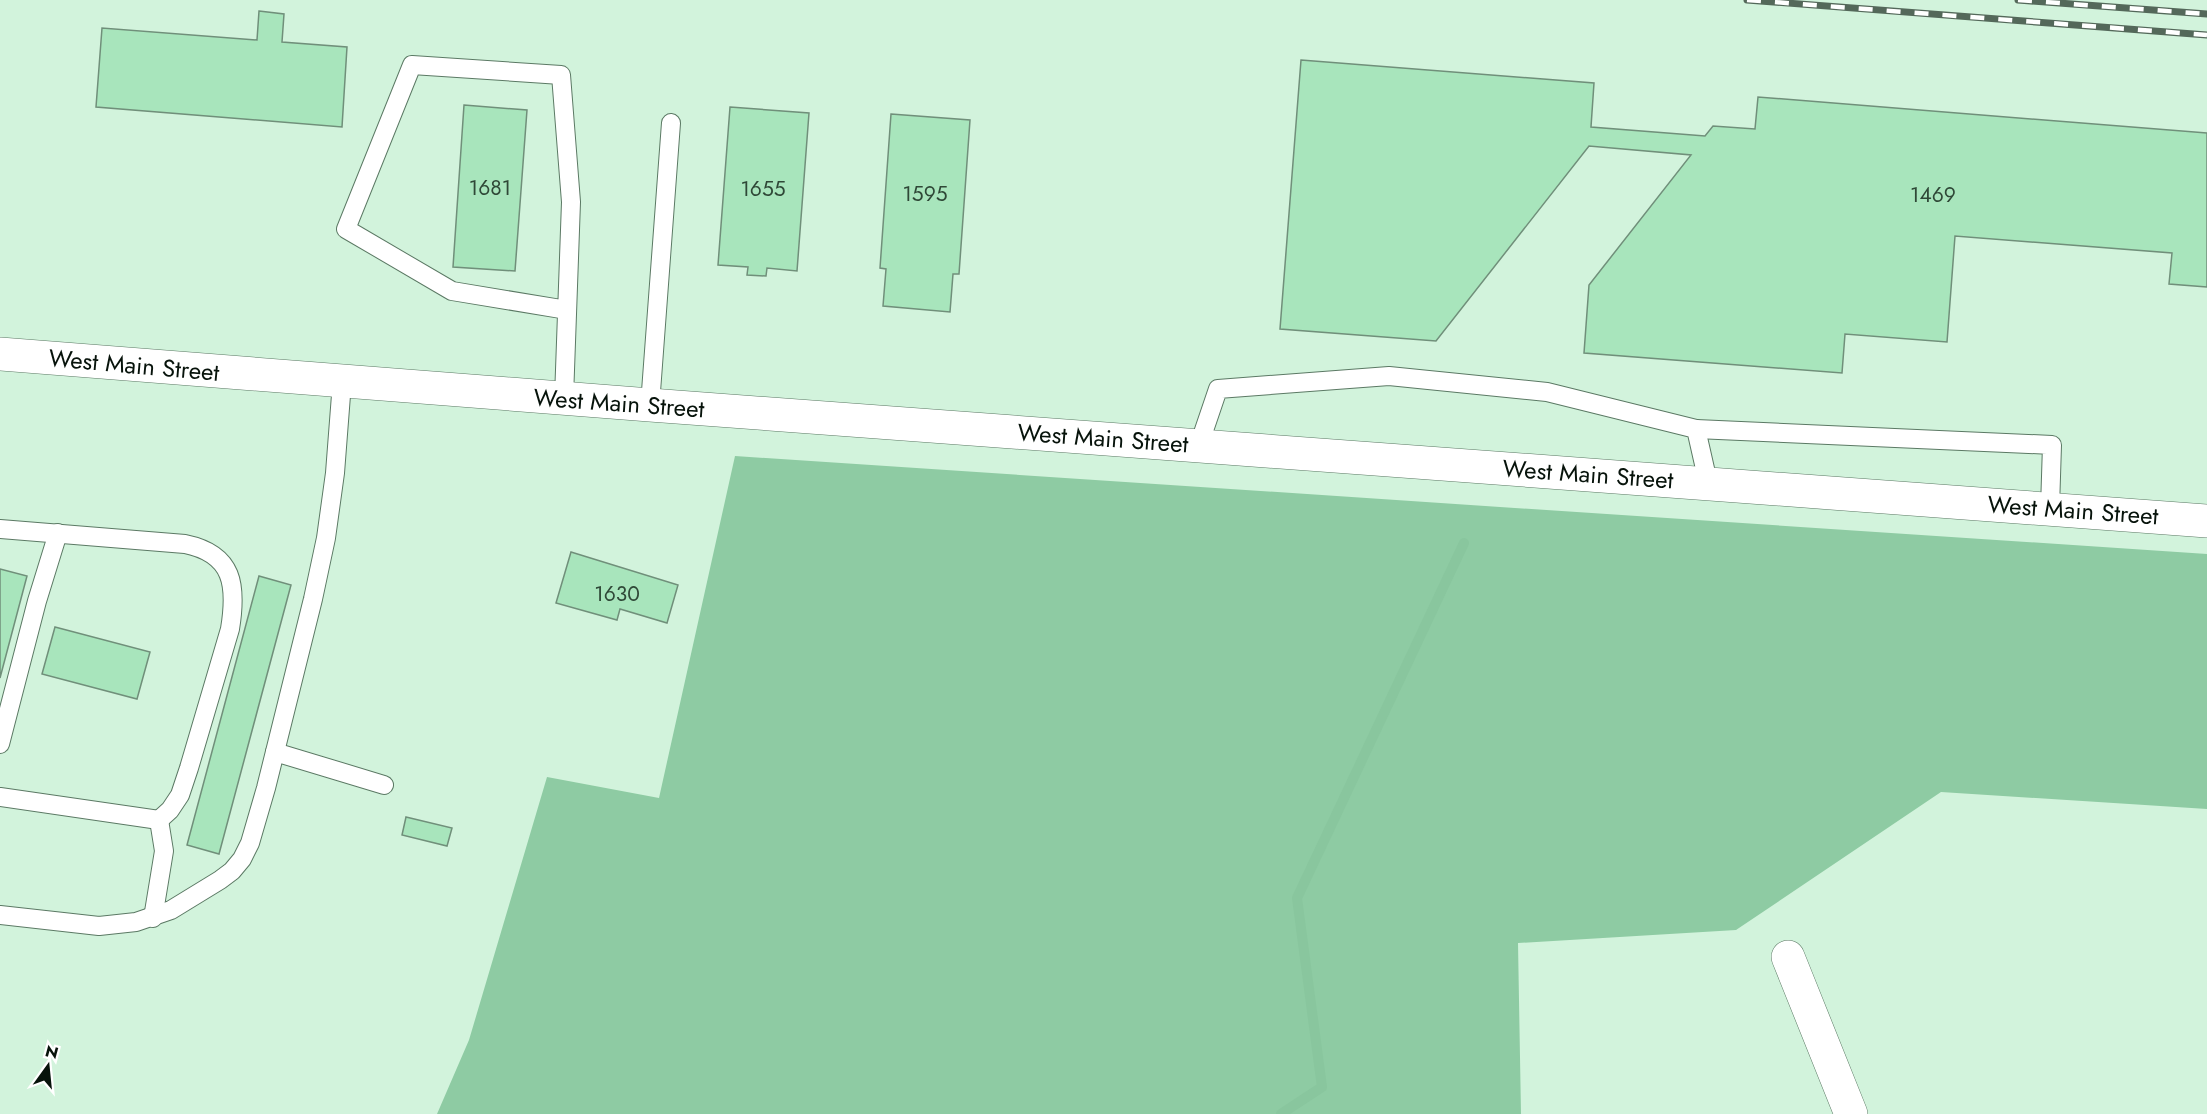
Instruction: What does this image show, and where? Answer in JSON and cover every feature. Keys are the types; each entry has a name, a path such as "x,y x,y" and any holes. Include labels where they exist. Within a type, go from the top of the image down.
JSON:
{"street":[{"name":"West Main Street","path":"0,354 342,382 1708,482 2207,521"},
{"path":"1788,957 1851,1114"}],"lane":[{"path":"564,398 571,202 561,75 411,65 346,228 452,291 567,310"},
{"path":"650,405 671,123"},
{"path":"1199,446 1218,389 1389,376 1546,392 1696,429 2052,445 2050,508"},
{"path":"0,915 99,926 118,926 153,918 171,910 220,880 232,871 242,858 255,826 313,599 328,527 342,382"},
{"path":"1696,429 1708,482"},
{"path":"0,530 58,533 202,547 215,554 231,578 233,610 230,629 193,758 180,795 170,810 159,820"},
{"path":"0,744 25,643 58,533"},
{"path":"275,752 384,785"},
{"path":"0,797 159,820"},
{"path":"153,918 164,851 159,820"}],"green space":[{"path":"735,456 2207,554 2207,809 1941,792 1736,930 1518,943 1521,1114 437,1114 469,1040 547,777 659,798"}],"building":[{"path":"259,11 284,14 282,42 347,47 342,127 96,107 102,28 257,40"},
{"path":"1301,60 1594,83 1591,127 1705,136 1713,126 1755,129 1758,97 2207,133 2207,287 2169,284 2172,253 1955,236 1947,342 1845,334 1842,373 1584,353 1589,285 1691,155 1589,146 1436,341 1280,329"},
{"path":"464,105 527,110 515,271 453,267"},
{"path":"730,107 809,113 797,271 767,268 766,276 747,275 748,267 718,265"},
{"path":"891,114 970,120 959,274 953,274 950,312 883,306 886,269 880,268"},
{"path":"571,552 678,585 667,623 620,609 617,620 556,603"},
{"path":"0,569 27,576 0,678"},
{"path":"259,576 291,585 219,854 187,845"},
{"path":"55,627 150,652 137,699 42,674"},
{"path":"406,817 452,828 447,846 402,835"}],"waterway":[{"path":"1281,1114 1322,1087 1297,898 1464,543"}],"railway":[{"path":"1747,0 2207,35"},
{"path":"2018,0 2207,14"}]}
